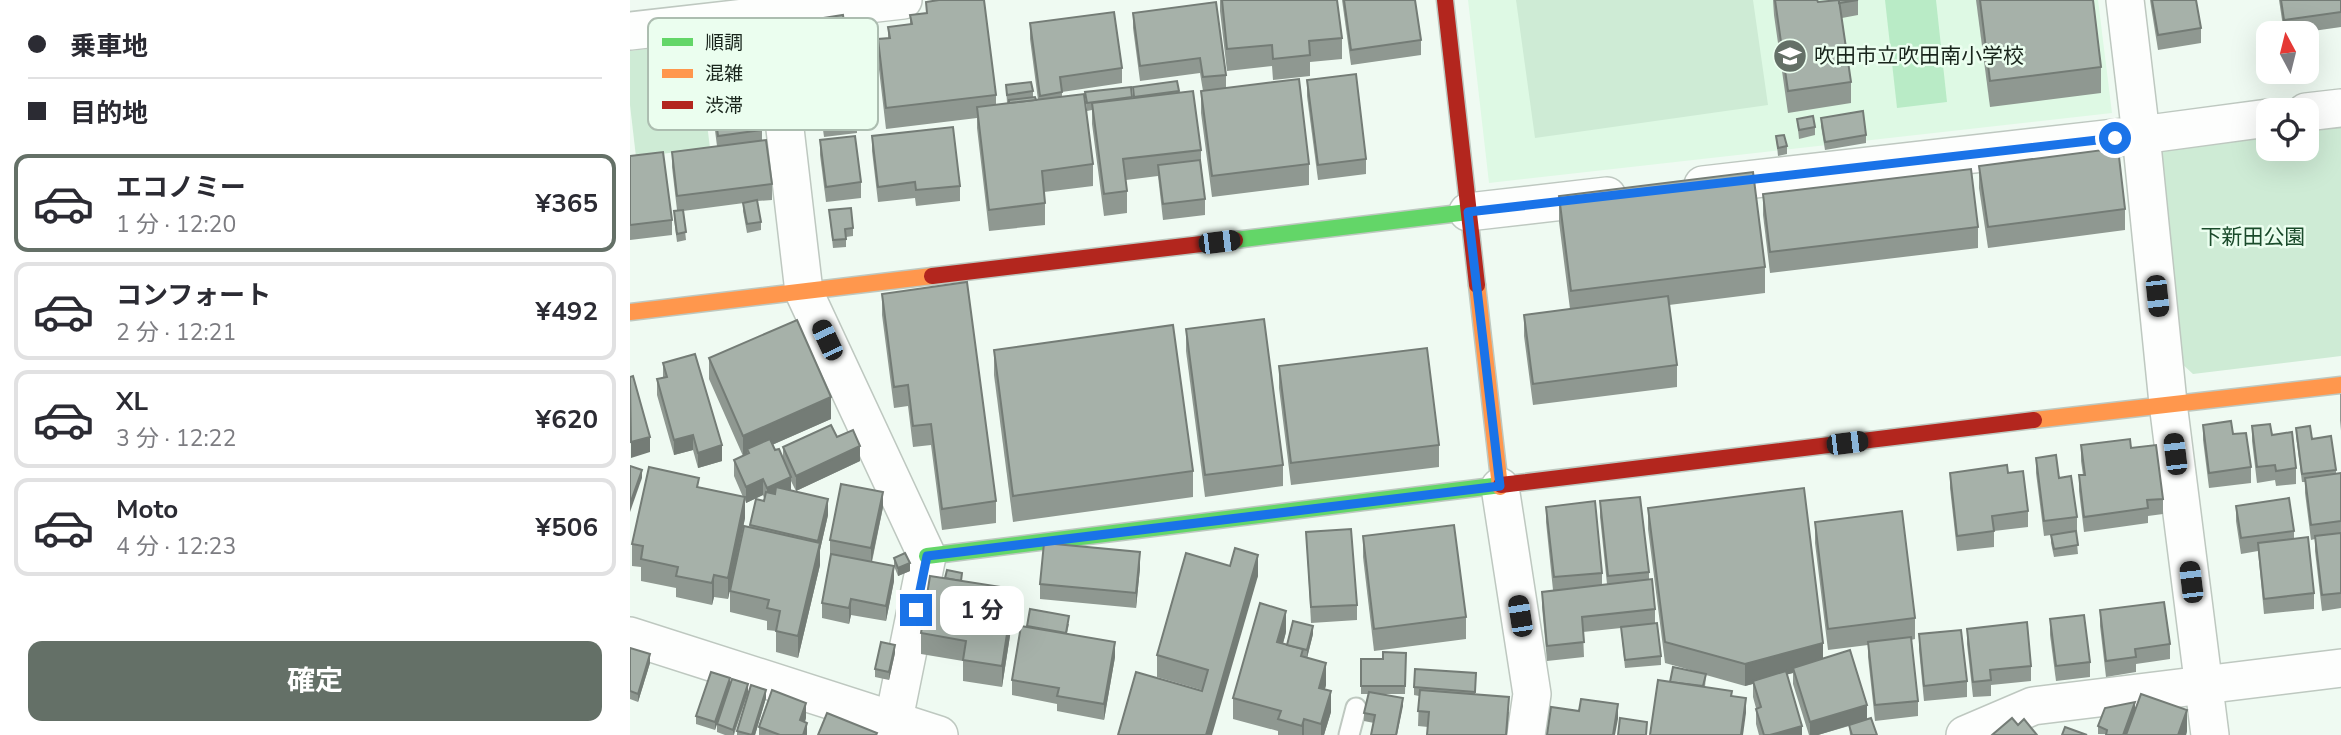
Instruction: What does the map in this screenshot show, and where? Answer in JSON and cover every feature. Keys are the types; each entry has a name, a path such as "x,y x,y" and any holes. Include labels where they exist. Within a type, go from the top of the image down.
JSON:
{"street":[{"path":"710,18 771,8 903,0"},
{"path":"1445,0 1500,486 1532,694 1526,735"},
{"path":"2125,0 2168,403 2210,735"},
{"path":"630,31 648,28"},
{"path":"2319,111 2341,108"},
{"path":"630,312 2256,120"},
{"path":"785,130 804,292 927,556 894,719"},
{"path":"927,556 2168,403 2341,385"},
{"path":"630,636 939,735"},
{"path":"1965,735 2033,706 2341,668"}],"lane":[{"path":"1349,735 1356,708"}],"shaded area":[{"name":"吹田市立吹田南小学校","path":"1468,0 2098,0 2112,113 1489,183"},
{"path":"1885,0 1936,0 1947,102 1897,108"}],"green space":[{"path":"1516,0 1753,0 1768,105 1535,138"},
{"path":"648,49 648,130 708,130 710,148 636,157 630,105 630,51"},
{"name":"下新田公園","path":"2341,122 2341,356 2193,374 2180,362 2156,162 2169,142 2256,131 2256,161 2319,161 2319,125"}],"building":[{"path":"984,0 996,95 886,108 878,39 890,38 888,27 912,24 910,15 927,13 926,2"},
{"path":"1222,0 1337,0 1342,38 1309,41 1310,55 1273,59 1272,45 1227,49"},
{"path":"1344,0 1415,0 1421,40 1351,50"},
{"path":"1775,0 1839,0 1851,82 1788,91"},
{"path":"1980,0 2093,0 2101,67 1990,81"},
{"path":"2152,0 2196,0 2201,28 2158,35"},
{"path":"2281,0 2341,0 2341,12 2284,20"},
{"path":"1216,2 1226,75 1203,77 1200,58 1140,66 1133,13"},
{"path":"1114,12 1122,68 1060,77 1062,92 1040,96 1030,23"},
{"path":"1356,74 1366,159 1318,165 1307,80"},
{"path":"1299,79 1309,164 1212,176 1201,91"},
{"path":"1177,81 1179,91 1134,97 1133,87"},
{"path":"1031,82 1033,91 1007,95 1006,85"},
{"path":"1131,87 1132,97 1087,103 1085,92"},
{"path":"1193,91 1201,150 1123,159 1127,191 1104,194 1092,103"},
{"path":"1084,94 1093,164 1042,171 1045,203 989,210 977,107"},
{"path":"1035,97 1036,100 1009,103 1009,100"},
{"path":"1863,111 1866,135 1825,142 1821,118"},
{"path":"1813,116 1815,127 1799,130 1797,119"},
{"path":"953,127 960,186 916,190 915,182 878,187 872,136"},
{"path":"717,130 762,130 718,136"},
{"path":"1784,135 1787,146 1778,148 1776,136"},
{"path":"855,136 861,182 826,187 820,140"},
{"path":"766,140 772,184 677,196 672,152"},
{"path":"2118,148 2125,209 1988,227 1979,166"},
{"path":"663,152 672,220 630,225 630,156"},
{"path":"1200,160 1205,199 1163,204 1158,165"},
{"path":"1971,169 1978,227 1770,252 1763,194"},
{"path":"1753,172 1765,267 1571,291 1559,196"},
{"path":"757,200 761,222 747,224 743,203"},
{"path":"851,208 853,228 845,229 846,239 833,240 829,210"},
{"path":"683,210 686,232 677,234 674,211"},
{"path":"967,282 996,501 942,509 931,424 913,426 908,385 894,387 882,294"},
{"path":"1668,296 1677,365 1533,384 1524,315"},
{"path":"1264,319 1283,465 1205,475 1186,329"},
{"path":"797,320 831,397 743,436 709,358"},
{"path":"1173,325 1193,471 1013,496 994,350"},
{"path":"1427,348 1439,445 1291,463 1279,366"},
{"path":"695,354 722,445 698,453 693,435 674,440 657,379 667,377 663,363"},
{"path":"633,376 650,437 631,442 630,377"},
{"path":"2231,421 2233,434 2246,433 2251,467 2209,473 2203,425"},
{"path":"2270,424 2272,435 2292,432 2296,468 2276,471 2275,465 2257,467 2252,426"},
{"path":"831,425 837,437 853,430 860,446 796,476 783,447"},
{"path":"2310,426 2312,439 2331,436 2336,470 2302,474 2296,428"},
{"path":"770,439 775,450 779,449 791,477 767,488 763,479 746,487 734,460 749,453 747,449"},
{"path":"2130,439 2131,448 2156,445 2163,499 2147,500 2148,508 2084,517 2079,475 2085,475 2081,445"},
{"path":"2056,455 2059,478 2071,476 2077,517 2044,521 2036,458"},
{"path":"2007,465 2008,473 2023,471 2028,511 1992,516 1994,531 1957,536 1950,473"},
{"path":"630,466 642,470 630,504"},
{"path":"649,467 699,478 697,487 745,497 728,578 714,575 712,583 676,576 678,567 641,559 643,546 632,544"},
{"path":"2341,473 2341,521 2311,525 2305,478"},
{"path":"841,484 883,492 871,548 830,540"},
{"path":"776,487 828,499 818,541 750,525 756,499 764,501 766,492 775,494"},
{"path":"1804,488 1823,643 1745,664 1665,642 1648,508"},
{"path":"1640,497 1649,572 1608,576 1600,501"},
{"path":"2289,498 2294,531 2241,538 2236,506"},
{"path":"1595,501 1602,573 1554,577 1546,507"},
{"path":"1902,511 1915,618 1828,629 1815,522"},
{"path":"1454,525 1466,617 1374,629 1363,536"},
{"path":"744,526 820,543 798,636 776,631 780,611 767,608 769,600 730,591"},
{"path":"1351,529 1357,605 1311,607 1306,532"},
{"path":"2076,531 2078,545 2054,549 2051,535"},
{"path":"2341,533 2341,593 2322,595 2315,536"},
{"path":"2308,537 2314,593 2264,599 2258,543"},
{"path":"1044,543 1140,552 1136,593 1040,584"},
{"path":"1235,548 1258,555 1206,735 1118,735 1136,672 1202,691 1208,670 1157,655 1186,553 1230,566"},
{"path":"905,553 910,563 898,568 894,558"},
{"path":"831,554 894,566 886,606 851,599 849,608 822,603"},
{"path":"947,570 962,573 961,581 945,578"},
{"path":"930,576 1014,589 1002,666 963,660 966,641 921,633"},
{"path":"1652,579 1655,609 1582,617 1584,642 1547,646 1542,592"},
{"path":"2164,602 2170,644 2135,649 2136,657 2106,661 2100,610"},
{"path":"1260,603 1286,611 1277,642 1303,649 1301,656 1326,663 1319,688 1331,691 1321,724 1304,719 1302,726 1278,719 1281,711 1233,698"},
{"path":"1030,609 1069,616 1066,633 1027,626"},
{"path":"2084,615 2090,662 2056,666 2050,619"},
{"path":"1293,621 1313,626 1307,650 1287,645"},
{"path":"2027,622 2031,666 1990,670 1991,680 1973,682 1967,629"},
{"path":"1657,623 1661,656 1625,660 1621,627"},
{"path":"1021,626 1115,642 1104,704 1057,696 1059,688 1012,680"},
{"path":"1961,630 1967,681 1924,686 1919,634"},
{"path":"1911,637 1918,701 1875,705 1868,642"},
{"path":"881,642 895,645 889,672 875,669"},
{"path":"630,648 650,654 638,694 630,691"},
{"path":"1850,650 1867,705 1810,722 1793,668"},
{"path":"1383,652 1406,653 1405,686 1361,686 1361,659 1383,659"},
{"path":"1673,667 1706,674 1703,686 1670,682"},
{"path":"1415,669 1476,673 1475,692 1414,687"},
{"path":"1786,671 1802,726 1764,735 1756,709 1761,707 1753,681"},
{"path":"711,672 730,678 715,722 696,716"},
{"path":"732,679 748,684 733,730 717,724"},
{"path":"1658,680 1732,691 1731,696 1746,698 1741,735 1650,735"},
{"path":"751,685 766,690 752,735 737,731"},
{"path":"772,690 806,703 800,720 807,723 803,735 780,735 759,727"},
{"path":"1420,690 1509,697 1506,735 1427,735 1429,712 1418,711"},
{"path":"1369,692 1403,698 1396,735 1371,735 1375,715 1364,713"},
{"path":"2141,694 2187,710 2178,735 2126,735"},
{"path":"1581,699 1618,704 1613,735 1547,735 1551,707 1579,711"},
{"path":"2135,702 2123,735 2106,735 2107,730 2098,726 2105,708"},
{"path":"827,713 877,733 818,735"},
{"path":"1620,718 1647,722 1646,735 1618,735"},
{"path":"1871,718 1877,735 1852,735 1849,725"},
{"path":"2012,718 2018,725 2024,719 2037,735 1992,735"},
{"path":"2065,727 2087,735 2062,735"}],"traffic: fast":[{"path":"1235,240 1468,212"},
{"path":"927,556 1501,485"}],"traffic: slow":[{"path":"630,312 932,276"},
{"path":"1477,285 1500,487"},
{"path":"2034,420 2341,385"}],"traffic: jam":[{"path":"1445,0 1477,285"},
{"path":"932,276 1235,240"},
{"path":"1501,485 2034,420"}],"place":[{"name":"吹田市立吹田南小学校","path":"1790,56"}],"route":[{"path":"916,610 927,556 1500,486 1468,212 2115,138"}]}
